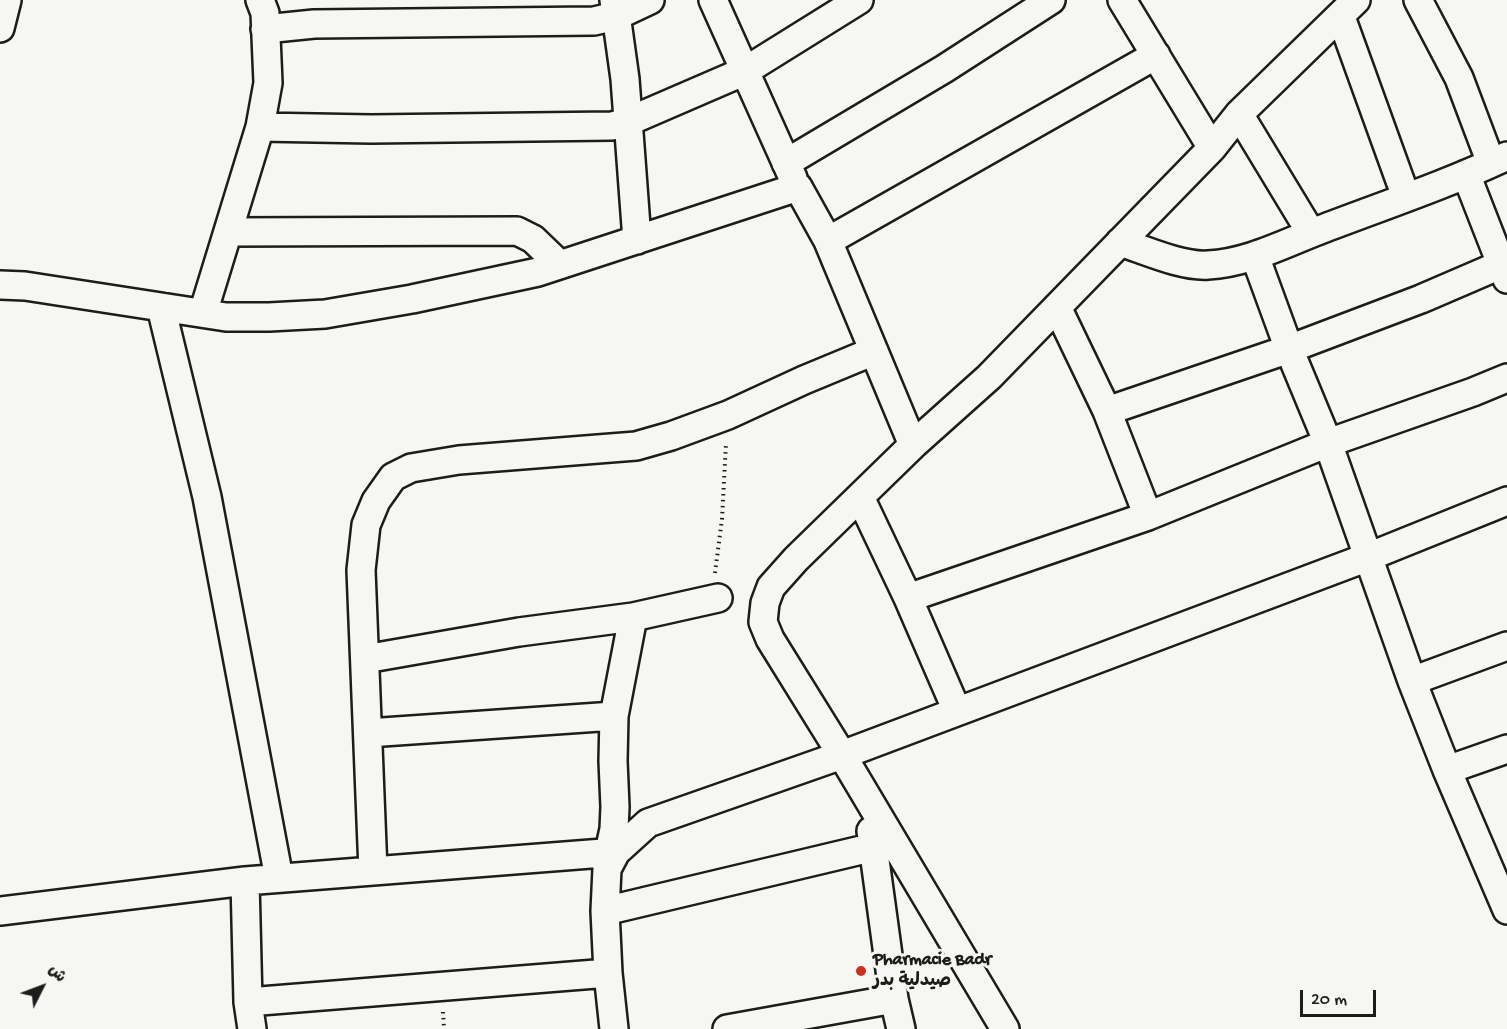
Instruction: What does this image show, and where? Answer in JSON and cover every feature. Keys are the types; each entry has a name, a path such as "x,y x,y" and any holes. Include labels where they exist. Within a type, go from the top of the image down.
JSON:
{"street":[{"path":"0,28 7,0"},
{"path":"202,313 260,127 268,82 265,13 260,0"},
{"path":"265,29 314,24 594,21 615,8 650,0"},
{"path":"713,0 786,163 828,241 913,445"},
{"path":"260,127 371,129 612,126 627,122 745,71 860,0"},
{"path":"786,163 944,69 1051,0"},
{"path":"1122,0 1212,148"},
{"path":"1120,242 1180,261 1207,266 1255,256 1499,159 1418,0"},
{"path":"615,8 623,62 637,240"},
{"path":"1005,1029 842,755 770,639 763,622 765,603 771,587 913,445 967,398 1212,148 1239,114 1349,8 1406,197"},
{"path":"828,241 1156,55"},
{"path":"1239,114 1311,233"},
{"path":"1107,411 1289,349 1505,268 1466,174"},
{"path":"0,285 25,286 226,317 325,314 412,299 538,272 798,187"},
{"path":"228,232 517,231 533,239 560,265"},
{"path":"1255,256 1289,349 1328,443 1412,681 1507,910"},
{"path":"161,307 207,497 279,878"},
{"path":"1057,307 1107,411 1148,516"},
{"path":"373,871 361,570 366,525 376,501 393,477 411,468 459,460 636,446 728,415 874,351"},
{"path":"908,598 1148,516 1328,443 1507,378"},
{"path":"860,497 908,598 957,711"},
{"path":"0,911 245,881 612,852 648,823 842,755 1507,501"},
{"path":"365,659 519,632 633,617 718,598"},
{"path":"614,1029 605,911 607,869 612,852 614,829 614,716 633,617"},
{"path":"1412,681 1507,646"},
{"path":"368,733 614,716"},
{"path":"1448,770 1507,749"},
{"path":"867,797 894,999 901,1029"},
{"path":"605,911 874,847"},
{"path":"245,881 248,1002 252,1029"},
{"path":"248,1002 608,973"},
{"path":"728,1029 894,999"}],"path":[{"path":"718,598 714,579 722,519 728,415"}],"place":[{"name":"Pharmacie Badr صيدلية بدر","path":"861,971"}]}
